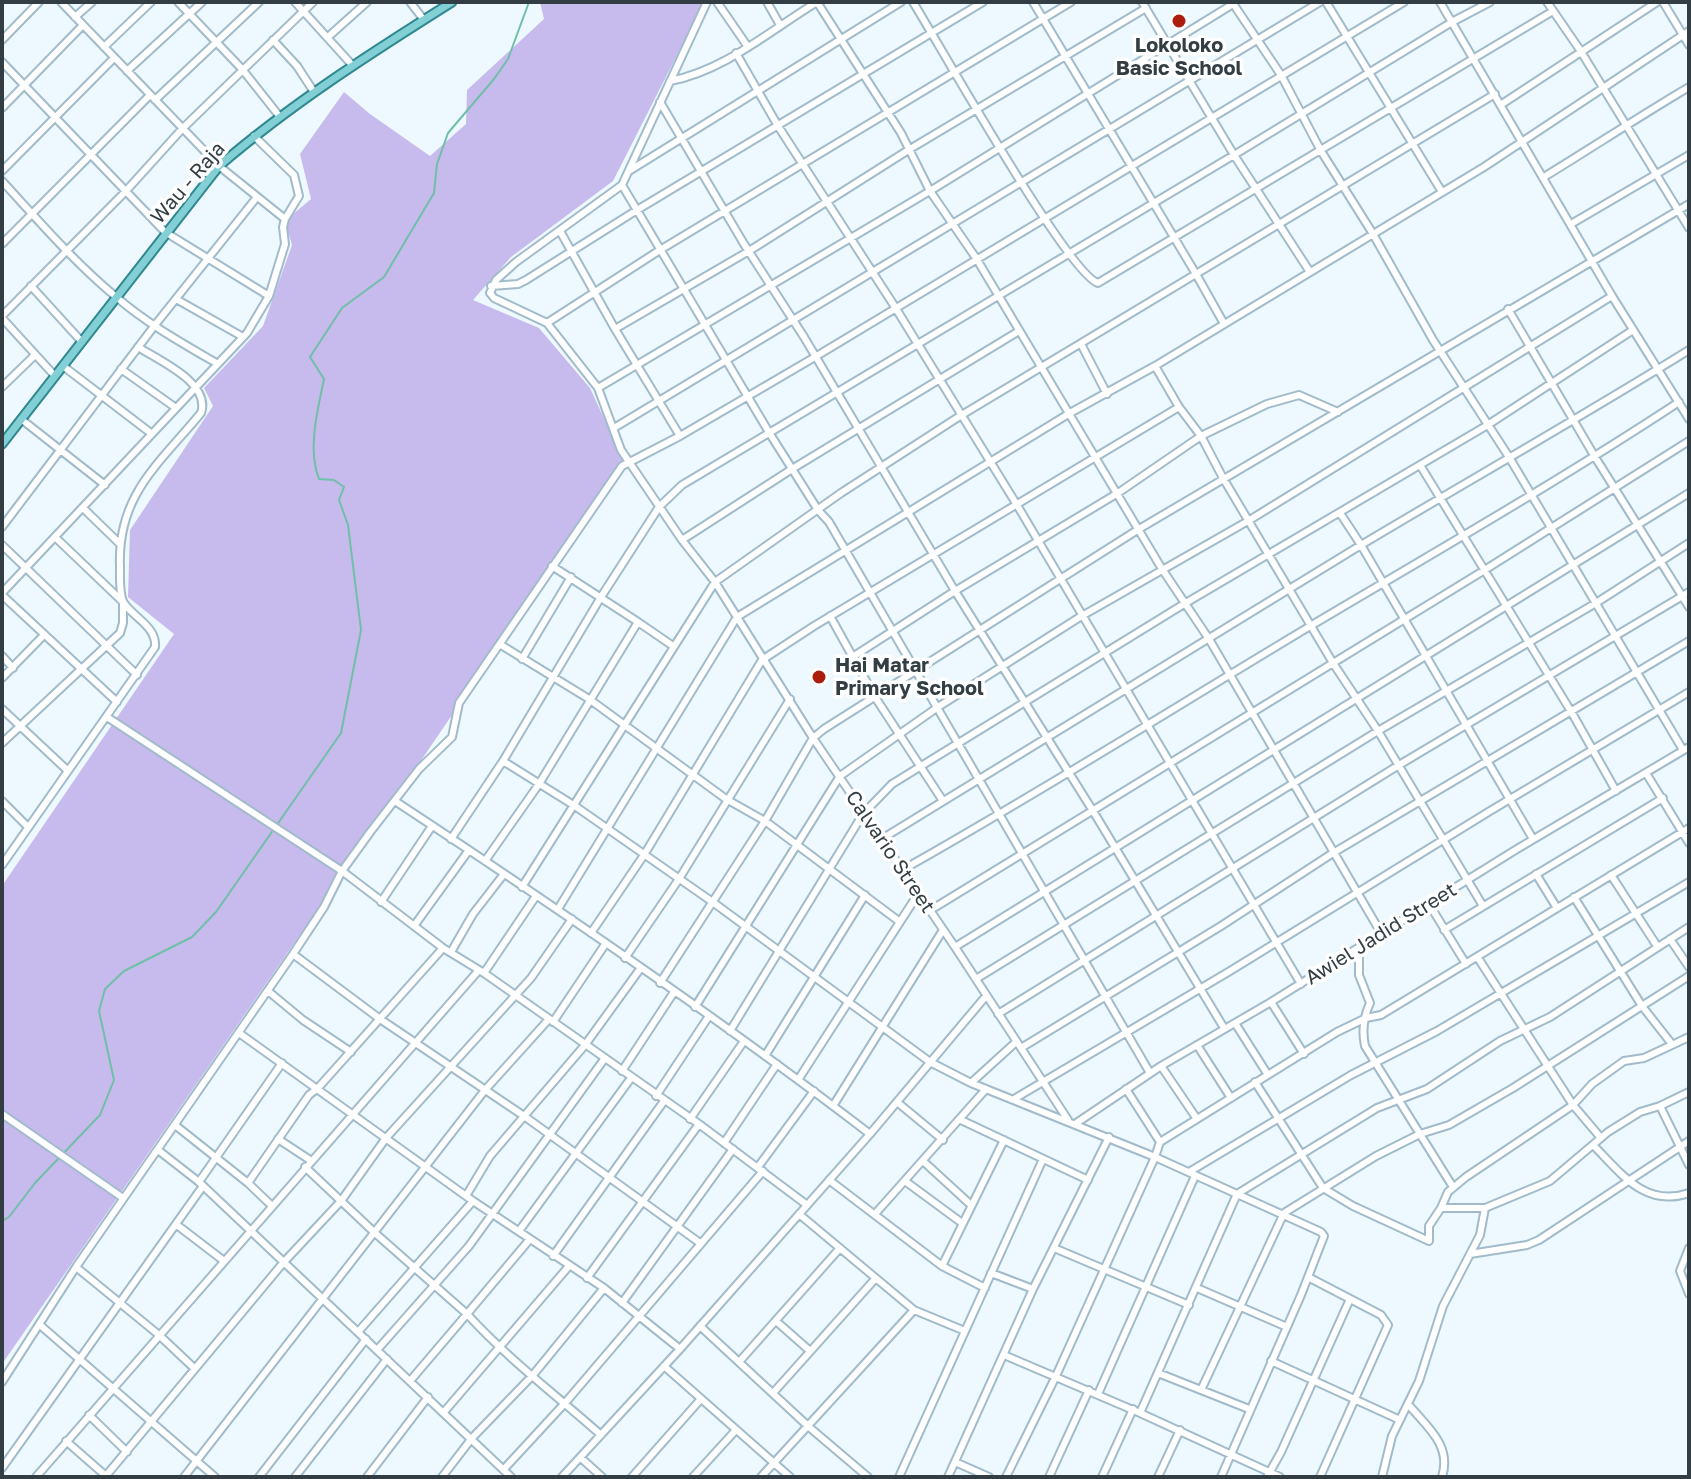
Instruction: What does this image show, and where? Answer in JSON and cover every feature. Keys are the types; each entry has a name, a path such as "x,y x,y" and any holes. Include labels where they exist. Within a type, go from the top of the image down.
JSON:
{"main road":[{"name":"Wau - Raja","path":"2,443 219,166 314,92 452,2"}],"street":[{"path":"2,40 39,2"},
{"path":"61,2 219,166 285,219"},
{"path":"75,17 92,2"},
{"path":"104,47 151,2"},
{"path":"178,2 242,69 280,117"},
{"path":"127,71 202,2"},
{"path":"2,244 90,156 259,2"},
{"path":"295,2 353,66"},
{"path":"55,376 2,317 182,129 313,2"},
{"path":"328,37 367,2"},
{"path":"410,2 424,20"},
{"path":"707,2 622,185 516,262 491,286 490,293 494,298 547,323 725,210 1071,2"},
{"path":"717,2 748,47"},
{"path":"767,2 780,25"},
{"path":"670,81 702,72 748,47 817,2 887,111 930,191 976,258 1162,569 1209,639 1381,933"},
{"path":"628,172 901,2"},
{"path":"913,2 1067,254 1087,277 1098,283 1553,11"},
{"path":"491,286 518,284 983,2"},
{"path":"1033,2 1223,322"},
{"path":"614,428 1323,2 1442,192"},
{"path":"2,1382 76,1267 293,954 324,907 342,871 419,769 452,737 459,703 622,466 631,464 815,357 1404,2"},
{"path":"1440,2 1612,296 1689,419"},
{"path":"451,839 555,678 601,597 659,507 682,485 1490,2"},
{"path":"1547,2 1580,50 1689,228"},
{"path":"1502,104 1580,50 1660,2 1686,33 1689,45"},
{"path":"598,388 930,191 1234,3 1281,75 1321,151 1441,353 1509,457 1659,709 1686,748"},
{"path":"615,329 749,251 1144,5 1234,155 1310,272"},
{"path":"2,108 83,25"},
{"path":"558,909 737,617 1070,413 1155,366 1442,192 1686,33"},
{"path":"273,40 297,66 314,92"},
{"path":"736,53 778,126 895,307 1017,505 1080,617 1301,984"},
{"path":"2,171 114,58"},
{"path":"2,62 165,232 269,296"},
{"path":"1544,177 1689,87"},
{"path":"522,887 715,582 960,416 1495,94"},
{"path":"660,102 933,555 1224,1028"},
{"path":"117,702 43,636 2,594 197,387 259,316 269,296 285,244 285,219 299,196 294,175 254,136"},
{"path":"1571,224 1689,155"},
{"path":"2,181 115,296 218,364"},
{"path":"622,185 770,434 846,550 1150,1073"},
{"path":"2,527 155,325 257,197"},
{"path":"660,983 714,903 813,738 1139,529 1689,204"},
{"path":"560,231 680,436"},
{"path":"31,286 82,342"},
{"path":"695,1007 840,776 938,707 1080,617 1248,521 1612,296"},
{"path":"176,299 243,337"},
{"path":"1508,309 1637,525 1686,594 1689,607"},
{"name":"Calvario Street","path":"547,323 598,388 621,450 682,540 715,582 762,660 880,840 1072,1122"},
{"path":"730,1031 863,814 892,784 1184,604 1486,426 1633,330"},
{"path":"682,540 1019,331"},
{"path":"1081,344 1107,394"},
{"path":"2,743 120,633 123,602 119,543 123,522 141,485 201,413 204,398 197,387 138,347"},
{"path":"880,840 1290,588 1509,457 1574,422 1689,350"},
{"path":"2,387 35,355"},
{"path":"63,366 152,434"},
{"path":"1155,366 1179,407 1201,436 1333,663 1399,765 1483,906"},
{"path":"121,369 176,408"},
{"path":"854,656 1118,493 1201,436 1267,404 1299,395 1338,412"},
{"path":"902,870 1148,727 1311,626 1531,497 1679,402"},
{"path":"591,933 644,855 762,660 1179,407"},
{"path":"21,419 105,485"},
{"path":"929,911 1689,441"},
{"path":"1420,465 1572,713 1616,791"},
{"path":"955,947 1689,493"},
{"path":"83,508 119,543"},
{"path":"1340,513 1533,839"},
{"path":"3,861 151,655 156,639 123,602 56,538"},
{"path":"976,979 1378,731 1596,603 1689,543"},
{"path":"2,545 137,675"},
{"path":"552,566 673,646"},
{"path":"522,659 571,577"},
{"path":"998,1014 1399,765 1686,594"},
{"path":"830,616 875,697 943,801"},
{"path":"485,861 539,784 638,622"},
{"path":"2,678 43,636"},
{"path":"971,1083 1019,1045 1689,641"},
{"path":"501,645 589,699 726,799 765,821 900,922"},
{"path":"2,656 13,668"},
{"path":"1014,1099 1689,692"},
{"path":"625,958 679,879 790,699"},
{"path":"2,709 67,770"},
{"path":"107,717 342,871 443,948 481,971 699,1124 807,1205"},
{"name":"Awiel Jadid Street","path":"1072,1122 1686,748"},
{"path":"503,761 575,806 714,903 930,1062 971,1083 1109,1137 1284,1213 1323,1234 1308,1277 1221,1477"},
{"path":"1646,773 1686,830 1689,843"},
{"path":"1444,930 1663,798"},
{"path":"2,801 27,826"},
{"path":"395,801 558,909 870,1134"},
{"path":"381,902 432,826"},
{"path":"1006,1477 1056,1376 1160,1142 1337,1032 1366,1018 1381,1015 1686,830"},
{"path":"414,926 469,850"},
{"path":"451,952 473,914 504,874"},
{"path":"1536,874 1557,908"},
{"path":"1611,875 1657,946"},
{"path":"1098,1394 1192,1174 1374,1063 1437,1031 1689,882"},
{"path":"798,1080 918,894"},
{"path":"765,1056 865,895"},
{"path":"36,1477 310,1160 481,971 536,896"},
{"path":"1574,897 1642,1006 1671,1043"},
{"path":"1429,904 1466,964"},
{"path":"66,1441 105,1476 283,1263 341,1201 386,1138 515,997 572,919"},
{"path":"1102,1477 1158,1373 1237,1194 1377,1108 1427,1089 1500,1041 1550,1017 1689,927"},
{"path":"833,1106 943,930"},
{"path":"1670,939 1689,967"},
{"path":"184,1477 485,1090 551,1020 606,943"},
{"path":"1359,947 1359,975 1370,1003 1363,1035 1374,1063 1453,1187"},
{"path":"248,1183 309,1095 443,948"},
{"path":"293,954 380,1019 524,1116 700,1243"},
{"path":"1478,958 1573,1105 1601,1138"},
{"path":"466,1196 490,1156 585,1045 640,969"},
{"path":"1201,1390 1284,1213 1376,1156 1420,1134 1449,1125 1513,1088 1689,976"},
{"path":"268,991 303,1020 351,1052"},
{"path":"622,1071 674,992"},
{"path":"562,1477 870,1134 986,996"},
{"path":"1271,1002 1304,1054"},
{"path":"656,1096 709,1016"},
{"path":"1235,1023 1268,1075"},
{"path":"239,1033 473,1201 604,1288 680,1349"},
{"path":"1255,1082 1323,1188 1353,1206 1429,1241 1429,1226 1453,1187 1573,1105 1592,1084 1624,1061 1644,1058 1689,1037"},
{"path":"690,1119 744,1041"},
{"path":"1197,1045 1231,1098"},
{"path":"377,1350 494,1213 605,1058"},
{"path":"2,1468 177,1225 216,1157 282,1063"},
{"path":"724,1143 777,1064"},
{"path":"1161,1066 1197,1119"},
{"path":"519,1231 631,1078"},
{"path":"875,1214 986,1089"},
{"path":"1126,1089 1160,1142"},
{"path":"504,1469 565,1403 761,1169 814,1091"},
{"path":"1441,1208 1485,1208 1550,1181 1601,1138 1640,1112 1689,1092"},
{"path":"553,1256 664,1101"},
{"path":"897,1102 943,1140"},
{"path":"1660,1106 1689,1165"},
{"path":"2,1114 123,1198"},
{"path":"961,1120 1088,1180"},
{"path":"587,1278 699,1124"},
{"path":"175,1125 272,1206"},
{"path":"948,1477 1033,1289 1109,1137"},
{"path":"278,1139 310,1160"},
{"path":"942,1266 1004,1140"},
{"path":"1470,1254 1527,1245 1539,1240 1689,1141"},
{"path":"1593,1145 1649,1194 1673,1198 1689,1193"},
{"path":"622,1303 733,1149"},
{"path":"158,1150 201,1184 511,1477"},
{"path":"899,1477 1043,1159"},
{"path":"923,1161 971,1205"},
{"path":"305,1167 467,1314 499,1350 533,1375 601,1435"},
{"path":"829,1180 942,1266 985,1288"},
{"path":"905,1181 962,1223"},
{"path":"358,1332 473,1201"},
{"path":"1382,1477 1392,1436 1419,1381 1443,1306 1480,1235 1485,1208"},
{"path":"799,1214 914,1310 965,1331"},
{"path":"177,1225 224,1261"},
{"path":"410,1381 530,1239"},
{"path":"739,1362 840,1248"},
{"path":"1054,1248 1189,1305"},
{"path":"1689,1248 1680,1271 1689,1294"},
{"path":"444,1412 569,1266"},
{"path":"76,1267 194,1368"},
{"path":"991,1273 1033,1289"},
{"path":"1308,1277 1381,1315 1388,1325 1320,1477"},
{"path":"773,1393 875,1279"},
{"path":"442,1477 472,1438 533,1375 604,1288"},
{"path":"1197,1288 1287,1327"},
{"path":"1268,1474 1281,1452 1350,1299"},
{"path":"761,1477 914,1310"},
{"path":"776,1321 810,1351"},
{"path":"40,1325 215,1477"},
{"path":"700,1326 868,1477"},
{"path":"259,1477 366,1339"},
{"path":"1004,1355 1180,1430 1280,1477"},
{"path":"295,1477 387,1359"},
{"path":"1271,1361 1400,1420"},
{"path":"664,1366 790,1477"},
{"path":"1158,1373 1249,1409"},
{"path":"1049,1477 1089,1390"},
{"path":"367,1477 428,1397"},
{"path":"632,1477 700,1400"},
{"path":"1408,1404 1444,1450 1446,1462 1442,1477"},
{"path":"89,1415 127,1452"},
{"path":"1158,1477 1180,1430"},
{"path":"693,1477 735,1431"},
{"path":"581,1458 602,1477"},
{"path":"955,1462 989,1477"}],"shaded area":[{"path":"540,2 704,2 613,181 511,257 473,300 539,328 590,388 624,462 2,1364 2,886 174,634 128,597 130,530 213,406 204,388 263,326 292,245 285,221 311,199 300,154 344,92 430,156 466,124 467,90 544,19"}],"waterway":[{"path":"2,1221 9,1217 35,1183 100,1115 114,1080 99,1011 105,989 124,971 192,937 216,912 341,733 361,630 348,525 339,500 344,487 334,480 319,479 316,467 315,429 324,379 310,357 342,308 384,277 434,193 437,164 448,133 508,59 529,2"}],"place":[{"name":"Lokoloko Basic School","path":"1179,21"},
{"name":"Hai Matar Primary School","path":"819,677"}]}
